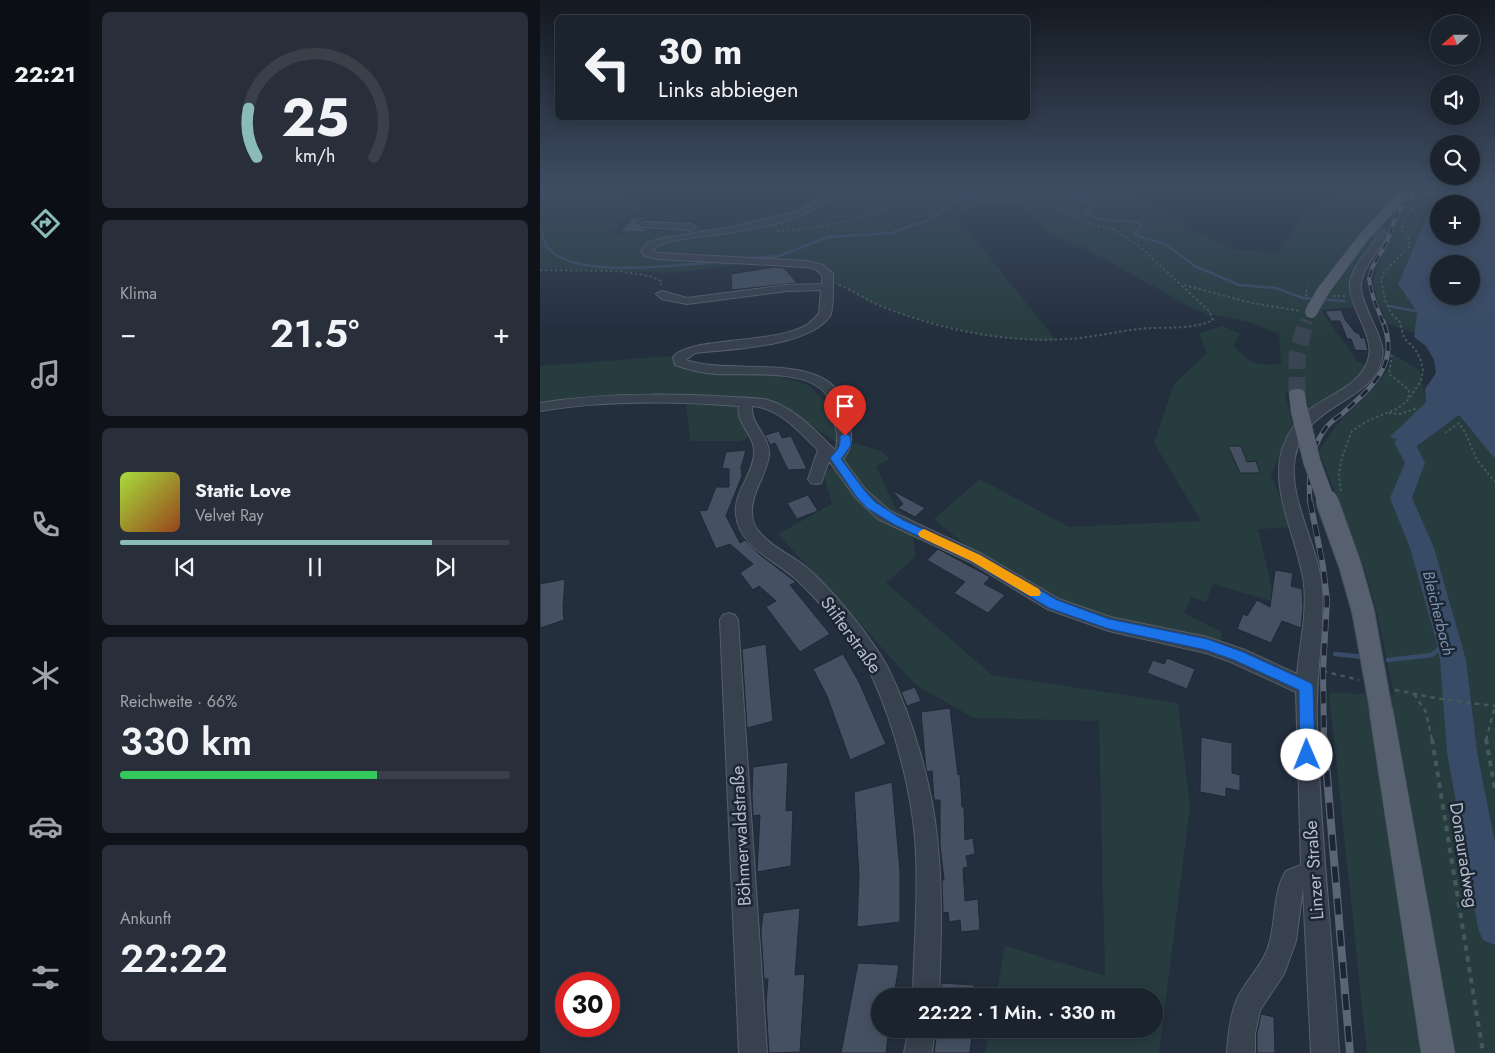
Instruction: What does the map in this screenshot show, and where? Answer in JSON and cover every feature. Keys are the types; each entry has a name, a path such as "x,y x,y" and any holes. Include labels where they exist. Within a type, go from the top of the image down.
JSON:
{"main road":[{"path":"1307,314 1367,234"},
{"path":"1298,402 1312,462 1350,564 1384,699 1438,1053"}],"street":[{"path":"708,234 668,239 650,245 646,251 653,255 814,265 827,272 829,277 826,314 819,322 803,332 754,344 692,350 679,357 680,362 696,368 784,372 824,384 836,400 846,445 842,452 831,454 816,479"},
{"path":"1357,296 1355,288 1360,270 1381,239 1382,234"},
{"path":"662,294 666,297 687,301 787,288 827,285"},
{"name":"Linzer Straße","path":"1324,1053 1323,1000 1313,876 1308,772 1306,687 1313,609 1312,585 1305,545 1287,478 1287,463 1294,439 1313,414 1359,384 1376,359 1377,349 1357,296"},
{"path":"540,407 585,400 624,398 764,403 779,409 793,418 831,454 860,493 884,515 976,558 1053,604 1109,624 1207,645 1238,656 1306,687"},
{"name":"Stifterstraße","path":"747,401 743,410 744,416 753,426 761,444 762,454 743,509 746,524 754,538 799,571 816,587 862,644 881,673 901,728 918,788 926,836 929,933 926,988"},
{"name":"Böhmerwaldstraße","path":"729,620 753,1053"},
{"path":"1242,1053 1242,1034 1248,1005 1275,966 1283,941 1290,886 1294,879 1313,876"},
{"path":"918,1053 920,1038"}],"path":[{"path":"827,285 843,286 883,307 925,320 995,336 1051,339 1148,328 1195,325 1213,320 1209,310 1183,285 1138,245 1121,234"},
{"path":"1342,493 1339,474 1342,457 1352,431 1369,420 1397,409 1408,400 1421,381 1423,370 1415,349 1404,338 1400,322 1391,313 1386,303 1381,280 1384,272 1410,246 1409,239 1405,234"},
{"path":"540,270 567,272 615,271 653,277 661,281 662,294"},
{"path":"1183,285 1252,303 1300,311 1307,314"},
{"path":"1393,377 1409,390 1408,400"},
{"path":"1388,412 1396,414 1418,408"},
{"path":"1445,433 1459,424 1466,430 1476,459 1495,482"},
{"path":"1384,699 1414,694 1495,706 1486,738 1495,790"},
{"name":"Donauradweg","path":"1414,694 1423,704 1430,724 1483,1053"}],"green space":[{"path":"540,234 971,234 1056,340 1037,341 984,335 900,313 864,299 843,285 831,284 832,276 830,270 817,263 772,260 673,273 540,268"},
{"path":"1051,234 1203,234 1232,249 1277,253 1291,234 1419,234 1398,284 1417,312 1415,333 1388,324 1374,286 1376,270 1385,248 1375,245 1354,272 1355,307 1321,310 1358,362 1369,365 1355,383 1309,411 1306,394 1285,392 1292,424 1271,475 1292,527 1258,529 1275,602 1213,584 1206,602 1191,597 1184,613 1222,632 1220,649 1058,609 997,571 934,519 980,479 1069,527 1201,521 1154,443 1174,384 1207,353 1199,333 1222,326 1240,333 1233,346 1245,357 1260,364 1281,364 1279,334 1249,322 1208,314 1194,309 1086,249"},
{"path":"1394,355 1420,370 1426,402 1391,437 1417,447 1459,415 1495,459 1495,1053 1367,1053 1329,693 1394,695 1377,613 1364,567 1319,451 1341,420 1379,382"},
{"path":"670,356 683,369 771,374 808,385 831,408 837,443 789,411 747,397 739,414 753,435 740,441 690,441 686,402 540,408 540,366"},
{"path":"854,443 881,451 890,459 876,466 896,509 912,519 915,557 886,583 992,675 1178,703 1190,807 1163,1021 1163,988 997,988 1005,946 1105,976 1099,721 974,718 916,685 778,534 832,504 824,475"},
{"path":"988,1038 1161,1038 1159,1053 985,1053"}],"water":[{"path":"1419,234 1430,234 1430,245 1480,245 1480,234 1495,234 1495,459 1459,415 1416,447 1390,437 1426,402 1425,389 1436,373 1434,360 1426,346 1414,337 1417,312 1398,284"}],"building":[{"path":"774,267 784,268 797,283 732,290 731,274"},
{"path":"1341,310 1346,321 1356,333 1359,333 1361,338 1365,338 1368,351 1355,350 1351,339 1347,339 1340,321 1331,321 1325,311"},
{"path":"779,431 782,438 791,436 807,469 788,470 775,443 770,445 765,435"},
{"path":"1228,446 1241,446 1247,462 1256,461 1260,473 1240,473"},
{"path":"746,450 741,468 742,476 726,516 740,543 745,540 760,555 796,582 790,585 830,634 800,652 766,607 776,601 759,586 753,590 740,573 753,564 730,544 716,549 699,511 707,510 716,487 729,487 729,469 722,468 726,452"},
{"path":"892,490 925,508 915,517 898,508 903,504"},
{"path":"808,495 818,511 797,519 787,503"},
{"path":"938,549 990,577 984,584 1005,595 988,613 954,593 965,582 927,560"},
{"path":"1275,570 1293,573 1291,586 1302,589 1303,606 1301,628 1282,621 1271,643 1237,629 1243,614 1247,616 1257,600 1270,607"},
{"path":"565,579 564,620 540,628 540,584"},
{"path":"766,644 773,721 747,728 742,649"},
{"path":"843,654 859,682 886,744 850,760 827,696 813,669"},
{"path":"1167,658 1195,669 1187,689 1147,673 1153,660 1164,664"},
{"path":"915,687 921,701 907,706 901,692"},
{"path":"950,708 958,775 960,774 962,807 964,807 965,840 973,838 975,854 966,856 968,867 963,868 965,901 978,899 980,930 961,932 960,920 949,922 948,912 943,913 942,880 944,880 940,845 940,800 934,800 932,771 927,772 926,769 921,712"},
{"path":"1201,737 1232,743 1232,773 1240,775 1240,791 1226,788 1226,797 1200,792"},
{"path":"788,762 786,811 793,810 791,866 757,872 760,815 753,816 753,767"},
{"path":"892,782 900,871 900,922 857,927 859,875 854,792"},
{"path":"800,908 795,975 805,974 800,1052 769,1053 766,1003 768,979 764,979 761,932 763,913"},
{"path":"858,963 899,965 895,988 871,988 871,1038 888,1038 886,1053 841,1053"},
{"path":"941,983 974,985 974,988 941,988"},
{"path":"1261,1014 1274,1017 1275,1053 1257,1053 1257,1034"},
{"path":"936,1038 972,1038 970,1053 934,1053"}],"waterway":[{"path":"542,234 549,249 562,258 581,264 627,268 714,262"},
{"path":"751,258 779,256 828,237 873,234"},
{"path":"1135,234 1165,244 1195,266 1239,285 1276,288 1303,298 1314,299"},
{"path":"1321,299 1345,301"},
{"path":"1389,306 1421,312"},
{"name":"Bleicherbach","path":"1427,422 1404,442 1415,463 1401,498 1422,548 1449,640 1453,660 1462,752 1495,928"},
{"path":"1388,660 1432,655 1449,640"},
{"path":"1335,654 1363,657"}],"tunnel":[{"path":"1297,394 1297,356 1306,321"}],"railway":[{"path":"1383,323 1373,297 1369,279 1372,268 1390,234"},
{"path":"1310,503 1311,464 1320,437 1328,425 1373,384 1385,363 1388,351 1383,321"},
{"path":"1310,501 1323,566 1327,600 1323,671 1324,740"},
{"path":"1324,739 1350,1053"}],"slow traffic":[{"path":"924,534 976,558 1034,593"}],"route":[{"path":"845,436 846,445 836,458 860,493 884,515 976,558 1053,604 1109,624 1184,638 1207,645 1238,656 1306,687 1307,755"}]}
